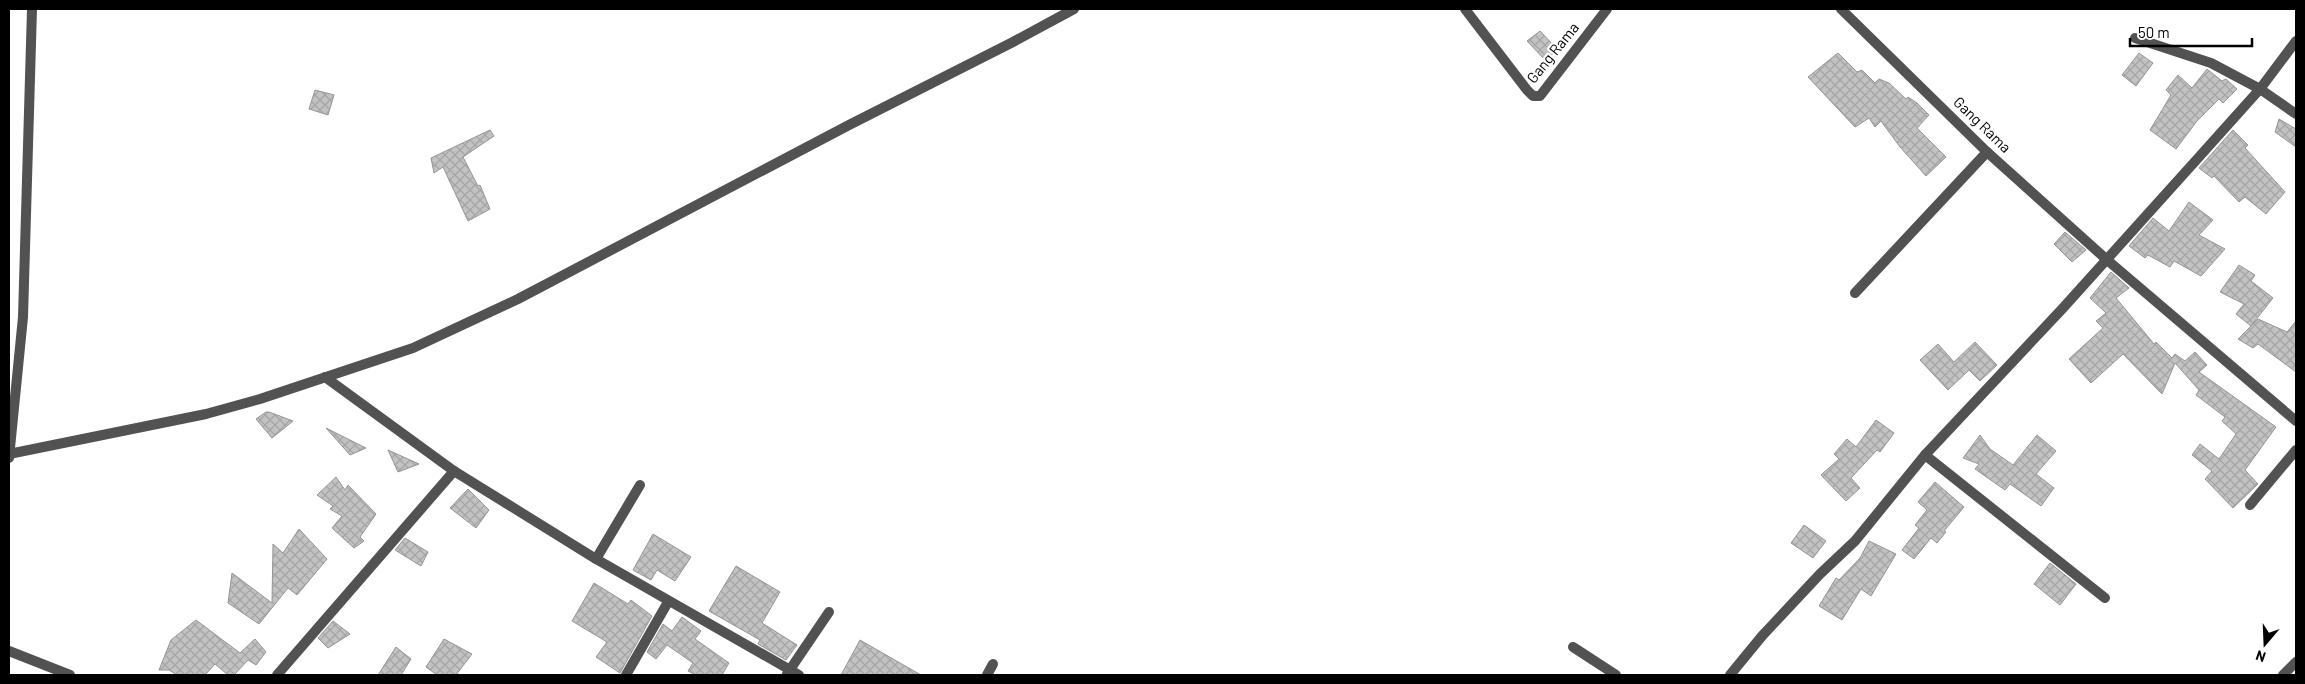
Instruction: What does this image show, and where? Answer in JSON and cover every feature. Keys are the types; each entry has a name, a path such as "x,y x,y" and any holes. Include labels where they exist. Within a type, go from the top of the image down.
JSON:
{"street":[{"path":"32,9 23,317 9,456 198,416 260,399 413,348 518,298 1074,9"},
{"name":"Gang Rama","path":"1465,9 1533,96 1540,96 1608,9"},
{"name":"Gang Rama","path":"1841,9 1987,152 2106,260 2296,421"},
{"path":"2134,38 2211,63 2260,89 2296,114"},
{"path":"1730,675 1762,636 1820,574 1855,541 1925,455 2106,260 2260,89 2296,41"},
{"path":"1855,293 1987,152"},
{"path":"325,377 454,471 596,560 792,673 829,612"},
{"path":"2250,505 2296,450"},
{"path":"1925,455 2105,598"},
{"path":"277,675 454,471"},
{"path":"596,560 640,486"},
{"path":"626,675 668,602"},
{"path":"1573,647 1616,675"},
{"path":"9,651 70,675"},
{"path":"2283,675 2296,662"},
{"path":"987,675 993,664"}],"building":[{"path":"1540,31 1558,50 1545,60 1527,41"},
{"path":"1838,53 1857,72 1862,70 1875,83 1879,79 1889,83 1906,99 1908,97 1917,103 1929,115 1917,128 1946,157 1926,176 1900,147 1881,121 1875,127 1869,118 1855,127 1808,77"},
{"path":"2139,53 2153,63 2136,86 2122,75"},
{"path":"2207,69 2222,81 2226,79 2237,89 2223,103 2219,99 2197,121 2176,149 2150,130 2171,95 2166,90 2178,75 2192,88"},
{"path":"315,90 334,95 328,115 309,109"},
{"path":"2279,119 2296,129 2296,147 2275,132"},
{"path":"490,130 494,136 463,157 478,186 480,185 490,209 468,221 443,167 434,173 431,158"},
{"path":"2233,130 2248,145 2245,148 2285,192 2266,214 2245,197 2239,202 2214,176 2212,178 2199,168"},
{"path":"2189,202 2213,220 2199,235 2225,249 2201,276 2174,261 2170,267 2148,255 2145,258 2129,246 2153,218 2169,231"},
{"path":"2065,232 2086,250 2072,262 2054,244"},
{"path":"2239,265 2255,275 2251,281 2273,298 2251,326 2236,314 2244,304 2220,292"},
{"path":"2111,272 2129,288 2116,298 2154,344 2156,342 2172,358 2175,354 2185,361 2195,352 2207,365 2199,372 2276,427 2245,470 2258,484 2233,508 2205,479 2212,471 2192,455 2200,444 2219,459 2236,434 2222,421 2225,417 2196,395 2199,390 2175,363 2162,394 2123,354 2091,383 2069,359 2103,328 2096,321 2106,313 2090,298"},
{"path":"2258,319 2287,332 2296,321 2296,372 2258,344 2253,348 2238,339"},
{"path":"1975,342 1997,365 1980,381 1969,370 1948,390 1920,360 1938,344 1954,362"},
{"path":"266,412 293,421 272,438 256,419"},
{"path":"1876,420 1894,433 1880,452 1877,450 1851,478 1860,488 1846,501 1821,475 1839,459 1834,454 1847,439 1856,447"},
{"path":"326,428 366,448 350,455"},
{"path":"1980,435 1990,449 2013,465 2037,435 2056,451 2036,474 2054,488 2041,506 2010,484 2005,490 1975,469 1979,464 1963,458"},
{"path":"388,450 419,464 398,472"},
{"path":"336,477 345,490 348,485 376,514 360,537 364,541 354,548 332,528 342,516 330,509 333,506 317,495"},
{"path":"1935,482 1964,507 1944,531 1946,532 1937,543 1931,538 1914,559 1902,550 1919,528 1915,525 1927,510 1918,502"},
{"path":"468,489 489,510 476,528 450,508"},
{"path":"1804,525 1826,541 1813,558 1791,543"},
{"path":"299,529 327,559 297,595 288,588 259,624 228,603 232,573 272,603 273,544 283,553"},
{"path":"653,534 691,557 675,581 657,570 651,580 633,570"},
{"path":"405,538 428,552 421,566 395,550"},
{"path":"1869,541 1896,554 1871,596 1861,589 1842,620 1819,606 1836,578 1839,580 1860,558"},
{"path":"2050,563 2076,584 2060,605 2034,584"},
{"path":"736,566 780,592 762,623 797,645 786,660 758,644 760,640 709,611"},
{"path":"594,583 628,604 631,600 652,616 620,673 596,657 607,642 572,621"},
{"path":"682,617 701,631 695,639 729,663 722,675 696,675 688,671 693,663 667,645 656,659 647,652 663,624 672,631"},
{"path":"196,620 240,653 255,639 266,652 256,665 248,660 234,675 228,675 215,664 205,675 177,675 169,670 159,670 171,640"},
{"path":"333,621 350,634 328,648 318,638"},
{"path":"444,639 472,654 456,675 437,675 426,667"},
{"path":"860,640 921,675 841,675"},
{"path":"396,647 411,659 401,675 378,675"}]}
